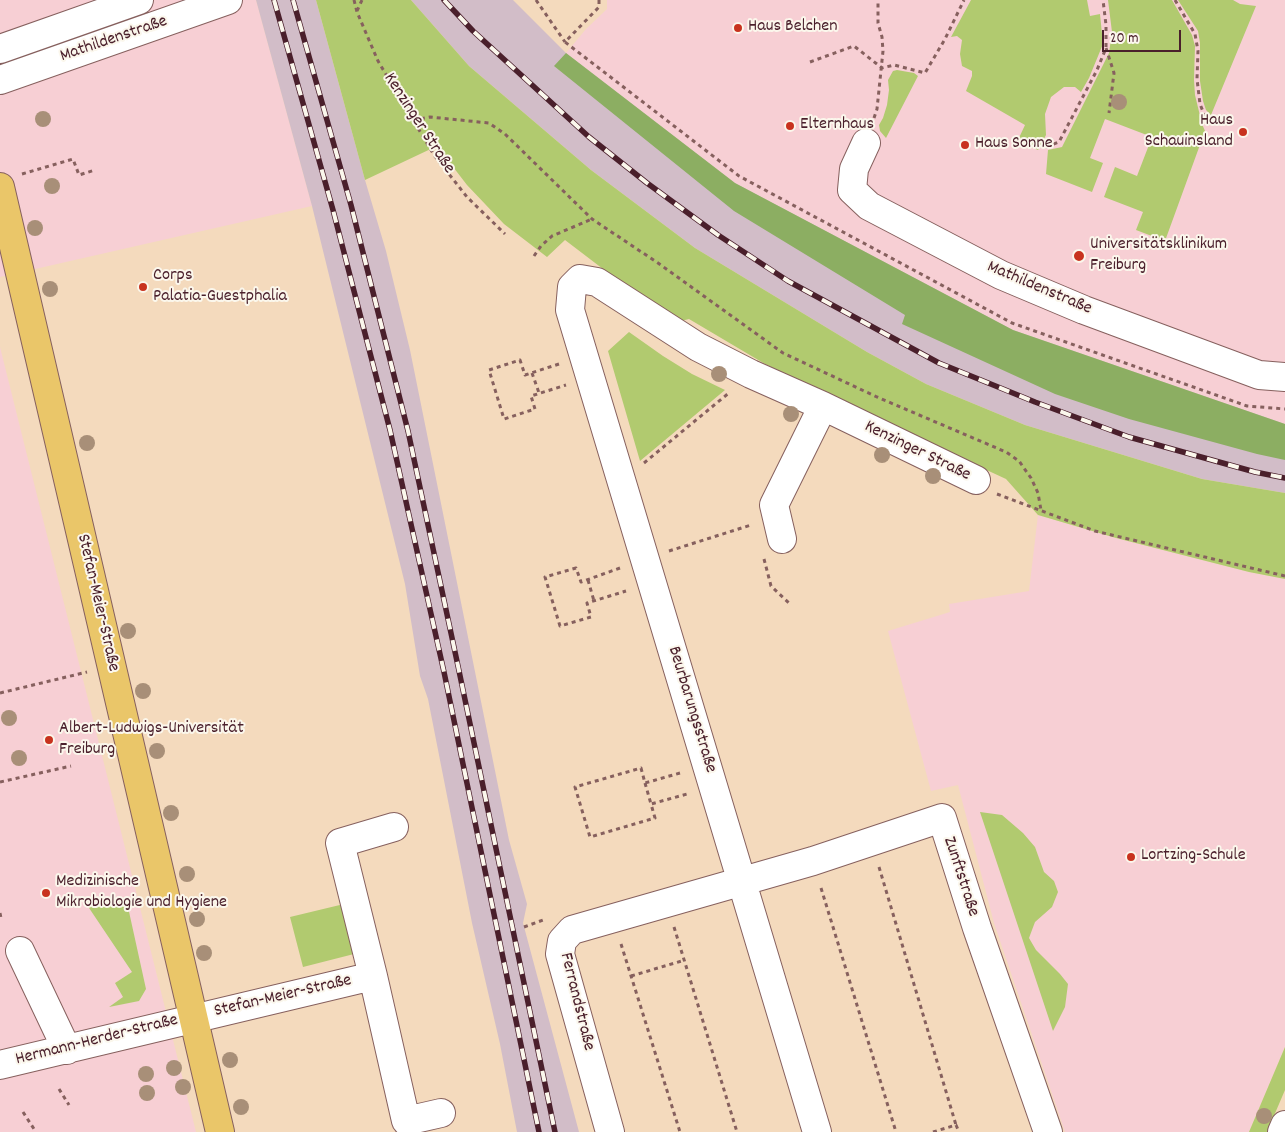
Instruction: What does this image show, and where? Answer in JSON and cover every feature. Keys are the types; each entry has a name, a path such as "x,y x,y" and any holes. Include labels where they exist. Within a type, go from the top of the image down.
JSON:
{"main road":[{"name":"Stefan-Meier-Straße","path":"9,181 111,665 220,1132"}],"street":[{"path":"0,49 139,0"},
{"name":"Mathildenstraße","path":"0,80 228,0"},
{"name":"Mathildenstraße","path":"866,143 854,170 852,190 869,206 1001,275 1084,310 1259,375 1285,377"},
{"name":"Kenzinger Straße","path":"572,287 580,279 597,282 698,346 751,374 823,406 976,480"},
{"name":"Beurbarungsstraße","path":"572,287 570,310 817,1132"},
{"path":"766,541 774,505 823,406"},
{"name":"Zunftstraße","path":"742,880 813,861 942,818 977,928 1048,1132"},
{"name":"Stefan-Meier-Straße","path":"394,827 340,843 406,1121 441,1113"},
{"name":"Ferrandstraße","path":"610,1132 560,954 562,941 572,930 742,880"},
{"path":"20,951 68,1050"},
{"name":"Stefan-Meier-Straße","path":"194,1018 373,976"},
{"name":"Hermann-Herder-Straße","path":"0,1065 194,1018"},
{"path":"1282,1132 1285,1125"}],"path":[{"name":"Kenzinger Straße","path":"354,0 357,12 378,61 434,155 467,197 505,234"},
{"path":"357,12 362,0"},
{"path":"536,0 565,42"},
{"path":"866,143 877,109 882,68 882,37 878,24 878,0"},
{"path":"882,68 894,65 925,73 945,39 964,0"},
{"path":"1103,0 1106,48 1114,73 1108,113"},
{"path":"1175,0 1195,34 1198,51 1197,79 1200,104 1208,124"},
{"path":"810,62 854,46 882,68"},
{"path":"1046,147 1059,142 1098,70 1106,48"},
{"path":"413,120 430,117 489,123 505,134 592,219 783,353 877,397 1006,452 1019,461 1031,478 1038,493 1041,510"},
{"path":"9,181 73,159 79,175 95,170"},
{"path":"534,256 552,236 592,219"},
{"path":"520,360 525,374 587,366 531,396 535,409 504,419 489,370 520,360"},
{"path":"532,372 539,393"},
{"path":"621,483 751,374"},
{"name":"Kenzinger Straße","path":"976,480 990,492 1095,531 1285,576"},
{"path":"649,571 581,582 576,568 545,577 560,626 591,617 587,603 649,571 753,524 766,541 772,586 790,603"},
{"path":"588,580 594,601"},
{"path":"0,693 111,665"},
{"path":"0,782 71,766"},
{"path":"641,768 651,804 655,818 590,837 575,787 641,768"},
{"path":"645,783 711,775"},
{"path":"651,804 711,775"},
{"path":"871,841 959,1132"},
{"path":"813,861 896,1132"},
{"path":"667,902 737,1132"},
{"path":"0,913 1,918"},
{"path":"524,927 551,917"},
{"path":"613,918 680,1132"},
{"path":"631,976 685,960"},
{"path":"59,1089 69,1105"},
{"path":"24,1112 34,1129"},
{"path":"933,1132 956,1125"}],"shaded area":[{"path":"0,0 256,0 312,206 0,277"},
{"path":"256,0 316,0 386,251 410,350 509,840 527,904 523,923 579,1132 517,1132 500,1044 472,923 428,699 420,676 405,584 312,206"},
{"path":"411,0 513,0 566,53 735,183 1013,330 1285,424 1285,493 1202,479 1025,425 926,384 867,352 695,248 591,170 469,66"},
{"name":"Universitätsklinikum Freiburg","path":"607,0 1285,0 1285,424 1013,330 735,183 566,53 586,29 607,9"},
{"name":"Albert-Ludwigs-Universität Freiburg","path":"0,347 196,1132 0,1132"},
{"name":"Lortzing-Schule","path":"1038,515 1116,538 1249,572 1285,579 1285,1047 1249,1132 1065,1132 994,923 958,785 931,791 888,631 950,612 949,604 1029,591"}],"green space":[{"path":"316,0 411,0 469,66 591,170 695,248 867,352 926,384 1025,425 1202,479 1285,493 1285,579 1249,572 1116,538 1038,515 1006,479 844,404 765,364 689,319 677,322 645,301 565,240 547,257 504,224 467,185 437,146 365,180"},
{"path":"971,0 1087,0 1090,16 1100,14 1103,44 1089,78 1081,92 1075,87 1064,87 1051,97 1045,114 1046,135 1038,150 1018,140 1025,125 966,91 972,71 962,66 960,54 962,40 957,36 951,37"},
{"path":"1108,0 1172,0 1192,35 1195,46 1195,95 1205,131 1165,241 1136,230 1143,212 1104,197 1115,167 1137,176 1152,137 1105,119 1090,158 1103,163 1092,192 1046,174 1048,150 1062,147 1109,53 1112,32"},
{"path":"1178,0 1233,0 1240,4 1256,6 1211,115 1206,110 1203,101 1200,81 1200,43 1198,31"},
{"path":"566,53 735,183 1013,330 1285,424 1285,460 1129,419 1055,394 902,324 905,315 734,211 554,66"},
{"path":"893,71 914,73 918,76 886,138 880,131 879,125 887,105 888,80"},
{"path":"629,332 692,374 725,390 640,461 608,351"},
{"path":"980,812 1002,815 1023,833 1035,847 1044,872 1054,881 1058,892 1052,907 1035,922 1029,938 1036,950 1068,984 1065,1007 1053,1031"},
{"path":"126,898 146,989 139,1001 109,1007 123,997 115,983 132,972 83,899 108,903"},
{"path":"344,904 354,954 303,967 290,917"},
{"path":"1285,1047 1285,1090 1267,1132 1249,1132"}],"railway":[{"path":"274,0 333,210 390,430 444,672 539,1132"},
{"path":"293,0 351,205 408,431 555,1132"},
{"path":"444,0 473,31 589,137 647,183 718,235 788,281 939,363 1035,402 1129,437 1255,472 1285,478"}],"place":[{"name":"Haus Belchen","path":"738,28"},
{"name":"Elternhaus","path":"790,126"},
{"name":"Haus Schauinsland","path":"1243,132"},
{"name":"Haus Sonne","path":"965,145"},
{"name":"Universitätsklinikum Freiburg","path":"1079,256"},
{"name":"Corps Palatia-Guestphalia","path":"143,287"},
{"name":"Albert-Ludwigs-Universität Freiburg","path":"49,740"},
{"name":"Lortzing-Schule","path":"1131,857"},
{"name":"Medizinische Mikrobiologie und Hygiene","path":"46,893"}]}
